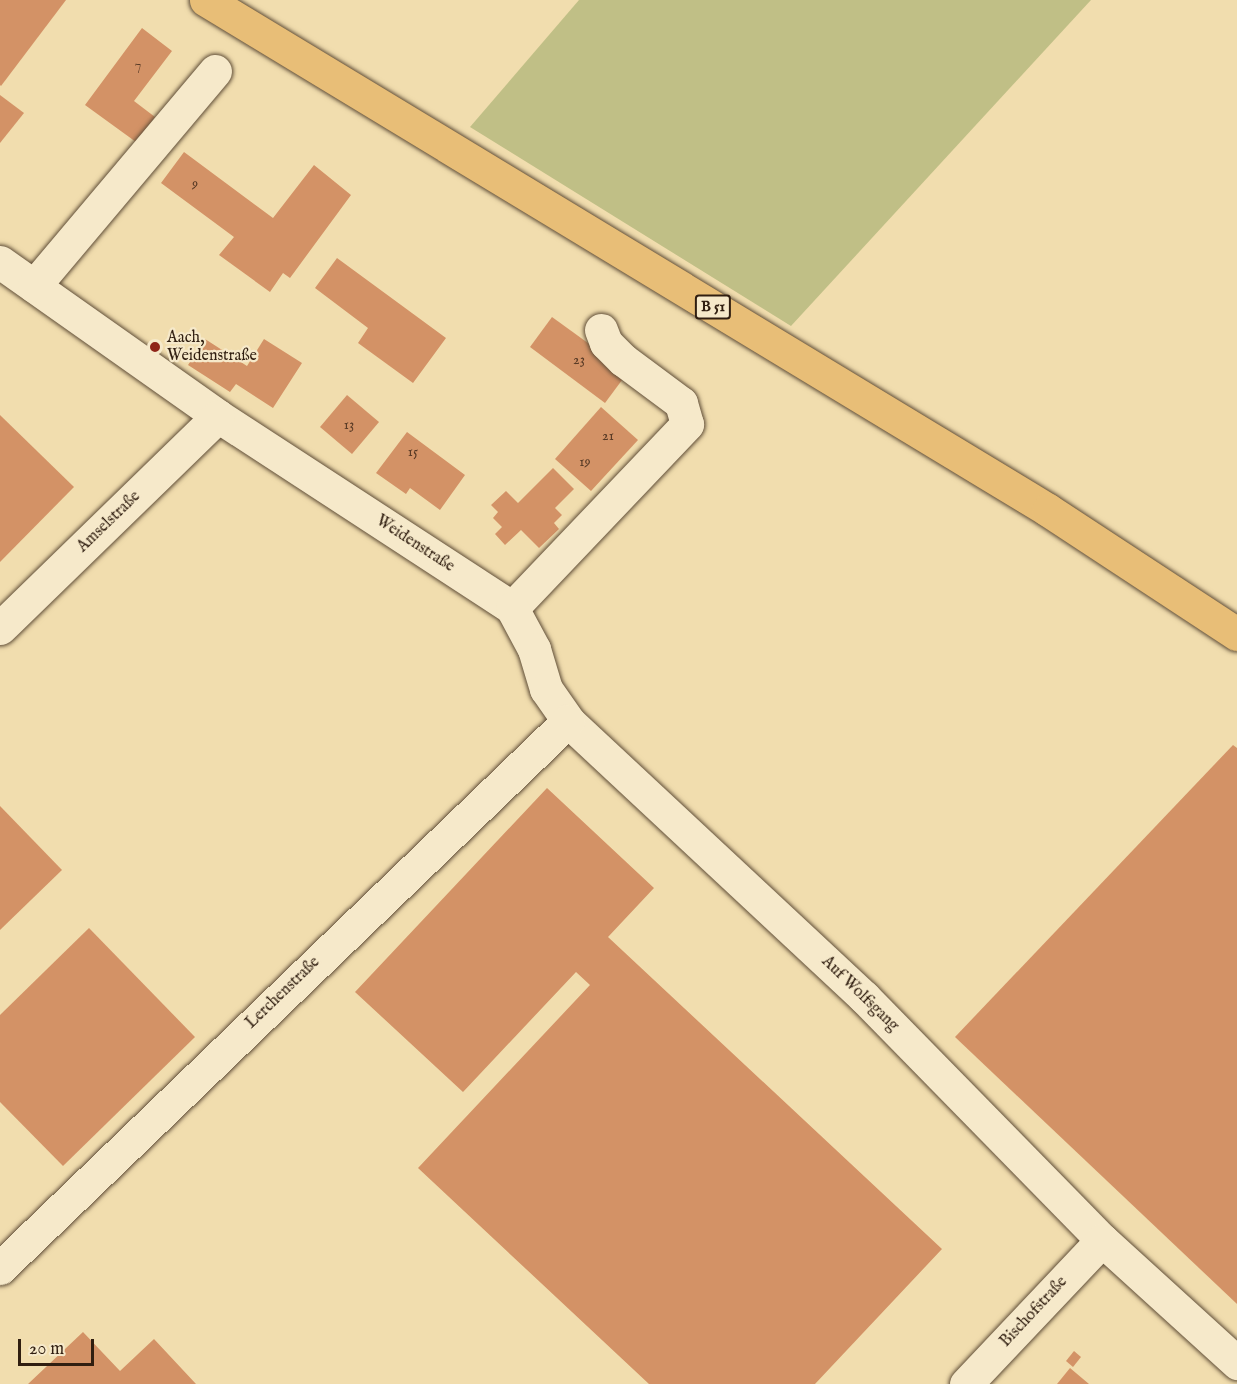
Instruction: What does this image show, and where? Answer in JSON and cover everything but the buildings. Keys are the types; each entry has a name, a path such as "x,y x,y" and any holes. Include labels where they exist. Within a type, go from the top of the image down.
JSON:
{"highway":[{"name":"B 51","path":"206,0 1048,510 1237,634"}],"street":[{"path":"34,286 215,70"},
{"name":"Weidenstraße","path":"0,262 218,416 512,608"},
{"path":"512,608 687,424 681,403 623,360 606,343 601,330"},
{"name":"Amselstraße","path":"0,628 218,416"},
{"name":"Auf Wolfsgang","path":"512,608 534,650 546,689 568,721 864,997 1102,1240 1237,1363"},
{"name":"Lerchenstraße","path":"0,1268 568,721"},
{"name":"Bischofstraße","path":"966,1384 1102,1240"}],"shaded area":[{"path":"579,0 1091,0 791,326 470,127"}],"place":[{"name":"Aach, Weidenstraße","path":"155,347"}]}
